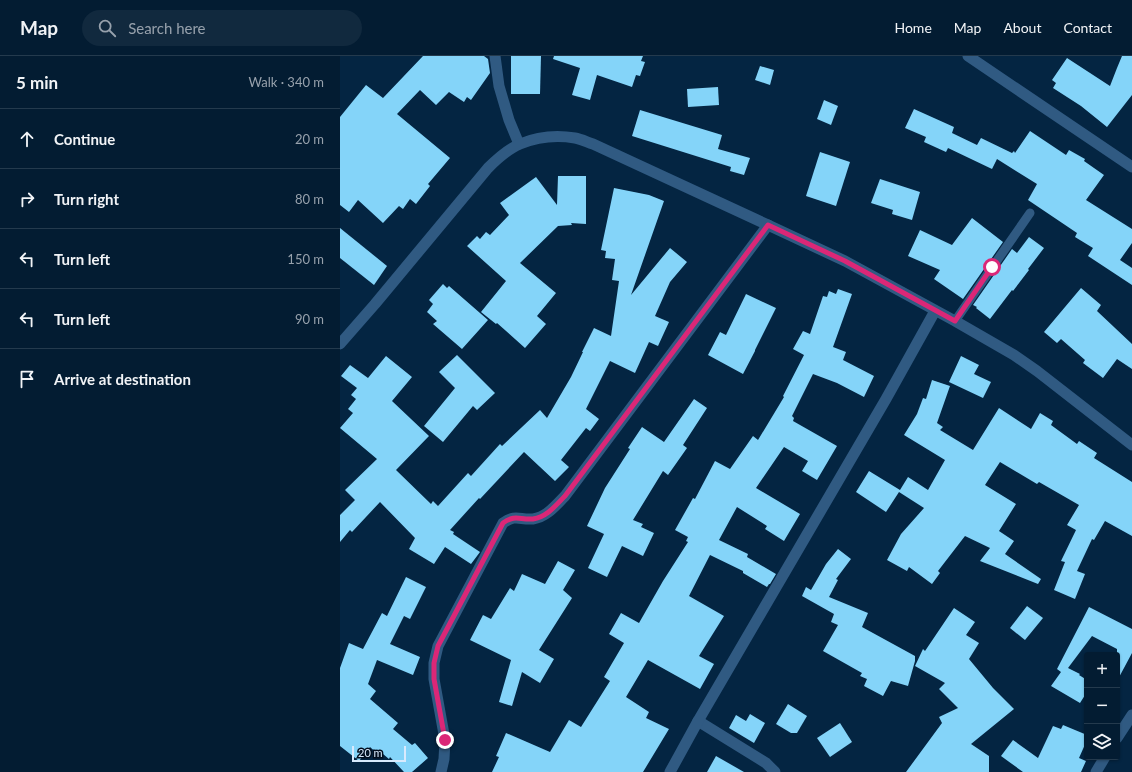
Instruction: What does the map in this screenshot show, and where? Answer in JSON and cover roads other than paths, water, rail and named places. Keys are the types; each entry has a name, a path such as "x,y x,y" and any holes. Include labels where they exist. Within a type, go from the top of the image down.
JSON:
{"street":[{"path":"495,56 499,86 509,120 519,144"},
{"path":"968,56 1132,167"},
{"path":"340,344 488,168 503,154 519,144 538,138 576,138 593,144 845,261 955,321 1014,355 1037,371 1132,445"},
{"path":"441,772 444,759 445,740 434,679 434,663 438,646 503,523 509,518 515,517 534,519 540,517 553,509 565,496 768,225"},
{"path":"670,772 698,721 886,399 935,310"},
{"path":"1120,733 1132,715"},
{"path":"698,721 766,762 775,772"},
{"path":"1096,772 1103,760"}],"lane":[{"path":"955,321 1030,213"}]}
